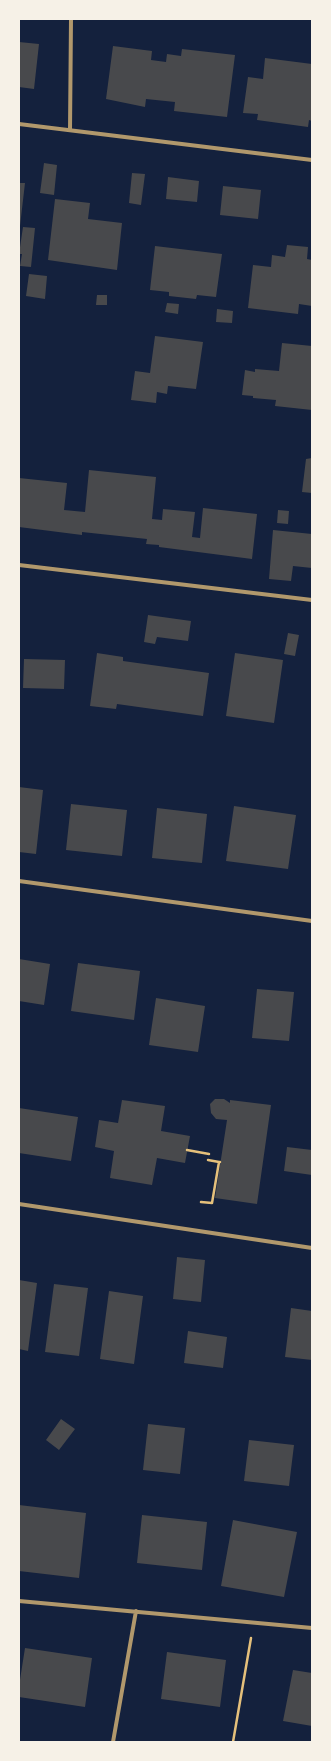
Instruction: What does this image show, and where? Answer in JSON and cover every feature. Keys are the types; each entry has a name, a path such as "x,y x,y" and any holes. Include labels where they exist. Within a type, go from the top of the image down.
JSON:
{"street":[{"path":"70,130 72,19"},
{"path":"19,124 312,160"},
{"path":"19,565 312,600"},
{"path":"19,881 312,921"},
{"path":"19,1204 312,1248"},
{"path":"19,1601 312,1628"},
{"path":"113,1742 136,1611"}],"path":[{"path":"187,1150 209,1154"},
{"path":"202,1202 212,1203 220,1162 208,1160"},
{"path":"233,1742 254,1623"}],"building":[{"path":"19,42 39,44 34,89 19,87"},
{"path":"113,46 152,51 151,60 166,62 167,54 181,56 182,49 235,55 227,117 174,111 175,102 146,99 145,107 106,99"},
{"path":"265,58 312,64 312,121 309,120 308,127 257,120 258,114 243,113 248,77 263,79"},
{"path":"44,163 57,165 54,195 40,193"},
{"path":"132,173 145,174 141,205 129,203"},
{"path":"168,177 199,181 197,202 166,199"},
{"path":"19,183 25,183 20,226 19,226"},
{"path":"223,186 261,190 258,219 220,215"},
{"path":"55,199 90,203 88,219 122,223 117,270 48,260"},
{"path":"23,227 35,228 31,267 20,266 22,254 19,254"},
{"path":"287,245 308,247 307,259 312,260 312,306 299,304 298,314 248,308 253,265 271,267 272,255 285,257"},
{"path":"155,246 222,254 216,297 197,295 196,299 169,296 169,292 150,290"},
{"path":"29,274 47,276 45,299 26,296"},
{"path":"97,295 107,295 107,305 96,305"},
{"path":"167,303 179,304 178,314 165,312"},
{"path":"217,309 233,311 232,323 216,322"},
{"path":"155,336 203,342 196,389 168,386 167,394 157,392 156,403 131,400 135,371 150,373"},
{"path":"282,343 312,346 312,410 275,406 276,400 253,398 253,396 242,395 245,370 255,372 255,369 279,371"},
{"path":"312,458 312,493 302,492 306,459"},
{"path":"89,470 156,477 152,519 162,520 163,509 195,512 192,537 200,538 203,508 257,514 252,559 159,547 159,545 146,544 147,539 82,532 82,535 19,527 19,478 67,483 64,510 85,512"},
{"path":"278,510 289,511 288,524 277,523"},
{"path":"273,530 312,534 312,568 293,566 291,581 269,579"},
{"path":"148,615 191,621 188,641 157,637 155,644 144,642"},
{"path":"288,633 299,635 295,656 284,654"},
{"path":"97,653 123,657 123,661 209,673 203,716 117,704 116,709 90,706"},
{"path":"235,653 283,660 274,723 226,716"},
{"path":"24,659 65,660 64,689 23,688"},
{"path":"19,787 43,790 36,854 19,852"},
{"path":"71,804 127,810 122,856 66,850"},
{"path":"234,806 296,815 288,869 226,861"},
{"path":"157,808 207,814 202,863 152,858"},
{"path":"19,959 50,964 44,1005 19,1001"},
{"path":"78,963 140,971 134,1020 71,1011"},
{"path":"257,989 294,992 289,1041 252,1038"},
{"path":"156,998 205,1006 198,1052 149,1045"},
{"path":"215,1099 224,1099 230,1103 230,1100 271,1105 257,1204 215,1198 227,1120 216,1119 211,1113 210,1104"},
{"path":"122,1100 165,1106 161,1131 190,1136 185,1163 157,1158 152,1185 110,1178 114,1151 95,1147 99,1120 118,1123"},
{"path":"19,1108 78,1117 71,1161 19,1153"},
{"path":"287,1147 312,1150 312,1175 284,1171"},
{"path":"177,1257 205,1260 201,1302 173,1299"},
{"path":"19,1280 37,1283 28,1351 19,1349"},
{"path":"54,1284 88,1288 79,1356 45,1352"},
{"path":"109,1291 143,1296 134,1364 100,1359"},
{"path":"291,1308 312,1311 312,1360 285,1357"},
{"path":"188,1331 227,1337 223,1368 184,1363"},
{"path":"61,1419 75,1429 59,1450 46,1440"},
{"path":"148,1424 185,1428 180,1474 143,1470"},
{"path":"249,1440 294,1445 289,1486 244,1481"},
{"path":"19,1505 86,1513 79,1578 19,1571"},
{"path":"142,1515 207,1522 202,1570 137,1563"},
{"path":"233,1520 297,1532 284,1597 221,1586"},
{"path":"25,1648 92,1658 85,1707 19,1697 19,1686"},
{"path":"167,1652 226,1660 220,1707 161,1699"},
{"path":"293,1670 312,1673 312,1726 283,1721"}]}
